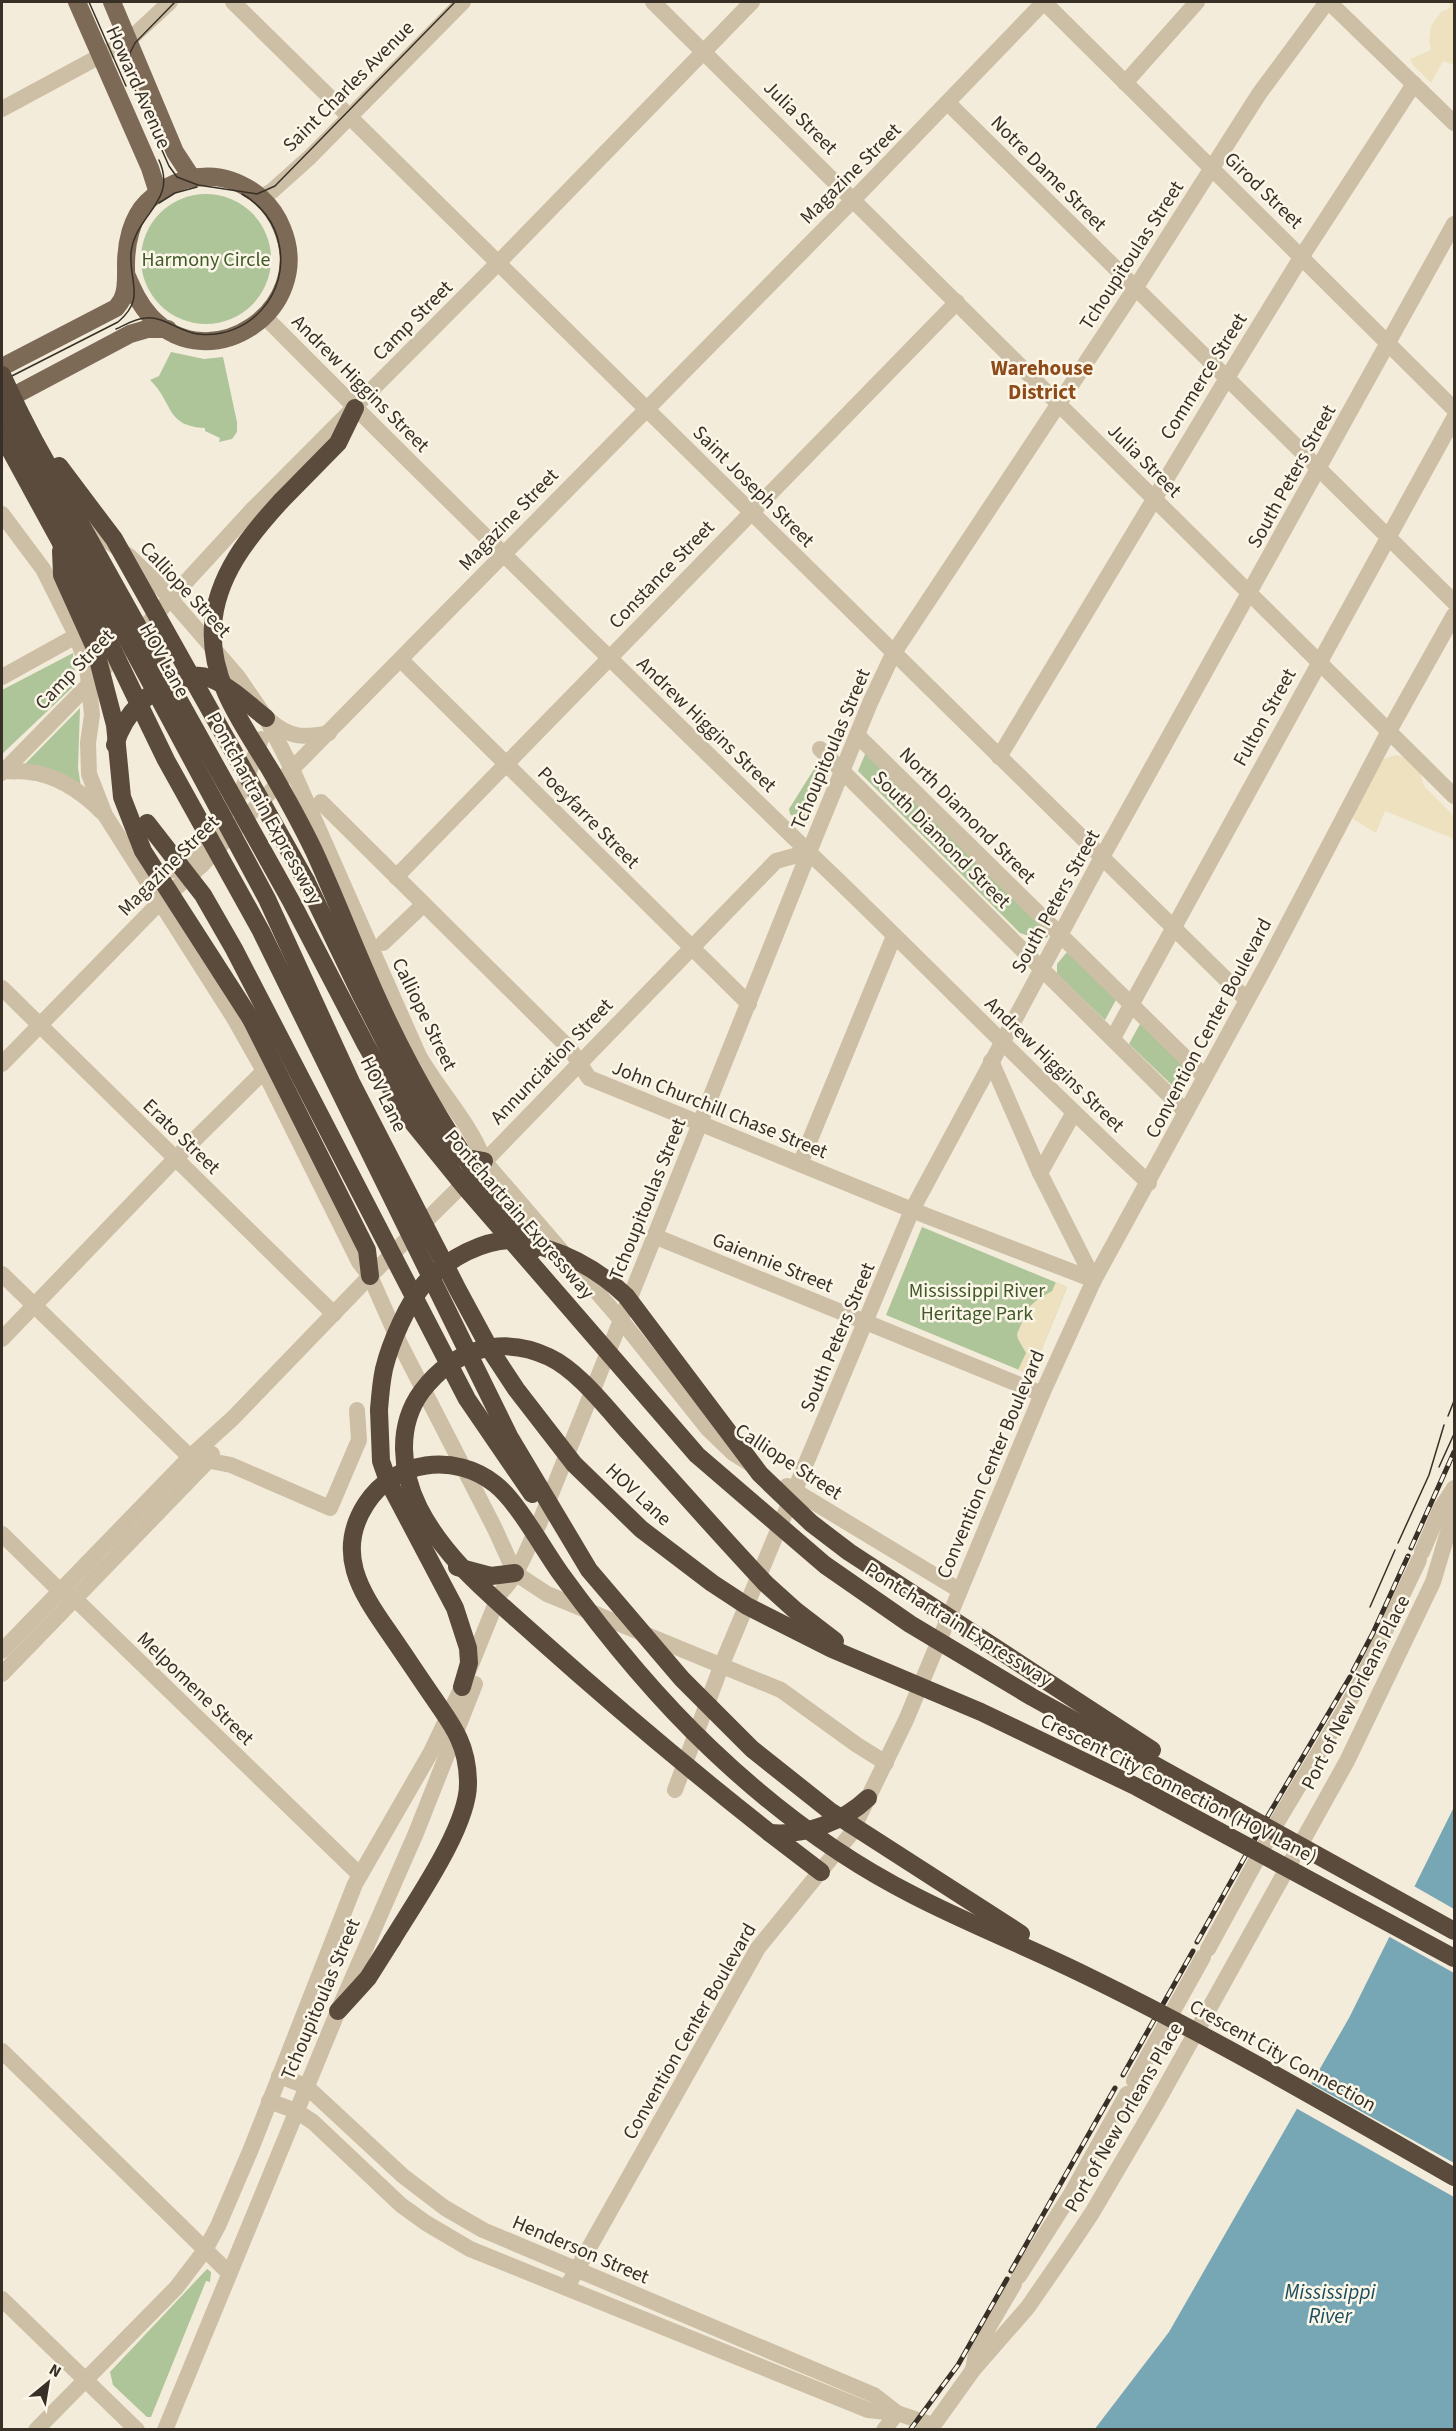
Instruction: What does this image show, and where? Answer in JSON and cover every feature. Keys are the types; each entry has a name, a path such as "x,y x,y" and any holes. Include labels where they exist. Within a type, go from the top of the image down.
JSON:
{"highway":[{"name":"Pontchartrain Expressway","path":"2,376 36,444 291,901 366,1045 405,1113 465,1187 649,1401 697,1455 825,1565 910,1624 1022,1691 1278,1832"},
{"name":"HOV Lane","path":"5,401 267,899 351,1082 458,1290 491,1351 516,1389 574,1464 641,1529 675,1556 747,1606 832,1649 877,1668"},
{"path":"355,408 338,443 281,501 243,546 219,595 213,626 216,665 227,698 279,785 313,850 380,1004 438,1117 490,1193 531,1247 548,1281"},
{"path":"2,435 61,543 166,760 261,931 509,1436 589,1569"},
{"path":"36,444 59,466 114,539 306,881 416,1102 438,1133 461,1156 484,1161"},
{"path":"2,456 28,482"},
{"path":"61,543 62,575 95,648 115,725 122,797 139,840 164,885 251,1019 367,1250 370,1276"},
{"path":"266,718 234,692 207,677 192,675 176,681 144,699 126,719 110,760 113,778 130,805 147,823 203,895 234,949 467,1399 513,1469 589,1569 682,1679 752,1749 830,1811 1089,1976"},
{"path":"462,1688 469,1663 464,1633 455,1608 388,1481 381,1461 379,1410 384,1370 408,1311 425,1284 453,1260 473,1249 497,1242 519,1240 558,1252 583,1263 607,1278 626,1296 760,1474 811,1523 849,1552 1278,1832 1455,1931"},
{"path":"821,1872 682,1764 484,1589 448,1553 419,1508 405,1466 404,1434 418,1396 432,1378 446,1366 461,1356 478,1350 496,1348 529,1350 566,1366 766,1584 831,1638 877,1668"},
{"path":"338,2011 368,1978 392,1941 444,1852 463,1814 468,1785 467,1766 457,1733 365,1598 354,1569 352,1539 356,1523 364,1507 382,1485 396,1474 417,1467 447,1464 480,1474 506,1494 562,1576 640,1675 710,1749 789,1819 843,1855 911,1894 1089,1976"},
{"path":"411,1526 433,1549 457,1567 512,1579"},
{"name":"Crescent City Connection (HOV Lane)","path":"877,1668 981,1712 1137,1787 1455,1958"},
{"path":"770,1833 790,1835 833,1821 852,1813 868,1798"},
{"name":"Crescent City Connection","path":"1089,1976 1307,2092 1455,2177"}],"main road":[{"name":"Howard Avenue","path":"76,2 150,168 158,193"},
{"name":"Howard Avenue","path":"112,2 175,152 192,178"},
{"path":"2,367 116,308 124,296 127,248 136,216 158,193 169,186 192,178 210,177 229,180 261,197 280,221 287,242 289,264 282,293 265,317 250,329 222,338 192,338 168,330 147,329 130,334 5,401"},
{"path":"126,274 143,308 168,330"}],"street":[{"path":"2,109 128,41 170,2"},
{"name":"Saint Joseph Street","path":"233,2 499,262 1172,929 1247,1000"},
{"name":"Saint Charles Avenue","path":"261,197 276,189 463,2"},
{"name":"Julia Street","path":"653,2 1455,796"},
{"name":"Camp Street","path":"2,771 90,683 252,510 499,262 752,2"},
{"name":"Girod Street","path":"1044,2 1455,409"},
{"name":"Magazine Street","path":"2,1064 161,901 201,866 292,769 854,199 1044,2"},
{"path":"1125,83 1197,2"},
{"path":"1328,2 1455,123"},
{"name":"Tchoupitoulas Street","path":"36,2430 176,2288 205,2250 227,2204 360,1875 431,1752 462,1688 500,1593 512,1579 539,1524 809,852 893,654 1136,287 1259,94 1328,2"},
{"name":"Commerce Street","path":"999,757 1302,256 1414,84"},
{"name":"Notre Dame Street","path":"948,103 1455,602"},
{"name":"South Peters Street","path":"675,1790 722,1664 912,1210 1101,859 1455,224"},
{"name":"Constance Street","path":"396,877 957,302"},
{"name":"Andrew Higgins Street","path":"265,317 503,555 809,852 1073,1114 1149,1183"},
{"name":"Calliope Street","path":"2,376 5,401 89,527 130,557 170,598 238,677 266,718 292,769 419,1056 436,1085 477,1141 484,1161 621,1320 708,1429 733,1453 959,1590"},
{"name":"Fulton Street","path":"1113,1038 1455,418"},
{"path":"2,514 42,569 76,635 87,666 92,715 88,743 89,774 105,814 234,1018 264,1071 358,1262 370,1276 402,1347 495,1529 512,1579 781,1690 857,1745 886,1762"},
{"path":"2,677 76,635 170,598"},
{"name":"Convention Center Boulevard","path":"567,2287 758,1948 850,1835 886,1762 1042,1394 1094,1280 1149,1183 1389,731 1455,615"},
{"name":"Poeyfarre Street","path":"400,660 749,1004"},
{"path":"135,861 146,870 162,872 175,870 192,859 242,791 259,746 266,718 282,731 305,738 329,733"},
{"name":"North Diamond Street","path":"857,735 1205,1077"},
{"name":"South Diamond Street","path":"820,749 1186,1112"},
{"path":"2,771 26,771 55,778 91,801 105,814"},
{"name":"John Churchill Chase Street","path":"321,802 570,1049 589,1078 912,1210 1094,1280"},
{"name":"Annunciation Street","path":"2,1674 68,1595 190,1457 233,1418 776,861 809,852"},
{"path":"383,943 424,904"},
{"path":"800,1164 894,936"},
{"name":"Erato Street","path":"2,987 334,1314"},
{"path":"991,1061 1040,1173 1094,1280"},
{"path":"2,1339 175,1159 264,1071"},
{"path":"1040,1173 1073,1114"},
{"name":"Gaiennie Street","path":"654,1236 1042,1394"},
{"path":"2,1274 190,1457 231,1465 330,1508 359,1440 357,1410"},
{"name":"Annunciation Street","path":"2,1651 68,1595 208,1461 233,1418"},
{"name":"Port of New Orleans Place","path":"973,2370 977,2346 1047,2233 1274,1828 1362,1678 1442,1508 1455,1488"},
{"name":"Port of New Orleans Place","path":"932,2427 973,2370 1028,2307 1092,2213 1156,2104 1347,1761 1433,1582 1455,1512"},
{"name":"Melpomene Street","path":"2,1534 360,1875"},
{"name":"Tchoupitoulas Street","path":"165,2430 306,2086 416,1833 509,1598 512,1579"},
{"path":"2,2051 229,2273"},
{"name":"Henderson Street","path":"279,2076 306,2086 403,2176 445,2208 502,2239 576,2270 803,2374 868,2410 897,2413 932,2427"},
{"name":"Henderson Street","path":"269,2101 296,2111 314,2122 378,2185 426,2223 471,2248 567,2287 803,2374"},
{"path":"1047,2233 1070,2246"},
{"path":"2,2299 136,2430"},
{"path":"884,2430 897,2413"}],"green space":[{"name":"Harmony Circle","path":"206,194 231,199 252,213 266,234 271,259 266,284 252,305 231,319 206,324 181,319 160,305 146,284 141,259 146,234 160,213 181,199"},
{"path":"171,352 204,359 223,357 237,422 237,432 232,439 219,442 220,438 205,431 205,428 183,423 176,418 150,380 159,376"},
{"path":"73,653 76,684 2,754 2,690"},
{"path":"80,708 78,768 81,787 24,765"},
{"path":"866,752 1047,930 1048,937 1042,940 1020,933 858,771"},
{"path":"823,764 829,768 828,776 805,827 790,814 789,809 816,766"},
{"path":"1067,952 1117,998 1105,1020 1057,974 1057,964"},
{"path":"1141,1022 1189,1068 1192,1076 1184,1090 1177,1090 1129,1044"},
{"name":"Mississippi River Heritage Park","path":"922,1227 1067,1287 1031,1375 886,1315"},
{"path":"207,2269 211,2272 210,2282 206,2281 151,2417 147,2417 113,2385 110,2372"}],"shaded area":[{"path":"1449,2 1454,2 1454,65 1443,61 1431,83 1410,59 1431,50 1429,41 1431,26 1441,12 1450,8"},
{"path":"1395,755 1404,757 1420,772 1424,786 1454,816 1454,839 1385,811 1376,833 1350,817 1383,759"},
{"path":"1056,1282 1067,1287 1031,1375 1018,1370 1026,1353 1017,1334 1028,1308 1052,1291"}],"water":[{"name":"Mississippi River","path":"1454,1807 1454,2429 1094,2430 1169,2332 1349,2018"}],"pier":[{"path":"1412,1885 1454,1909 1454,1973 1388,1936"},
{"path":"1308,2082 1454,2163 1454,2197 1294,2107"}],"tram line":[{"path":"89,2 126,86"},
{"path":"175,2 135,43 128,65 133,85 169,166 177,177 198,185 257,194 275,186 455,2"},
{"path":"2,381 118,322 127,313 134,298 131,264 134,240 160,198 163,187 163,174 159,160"},
{"path":"159,203 175,193 197,187"},
{"path":"116,329 138,319 152,318 191,333 217,334 234,329 249,321 262,310 272,296 278,280 281,262 279,244 266,214 242,194"},
{"path":"1448,1416 1454,1401"},
{"path":"1398,1543 1429,1475 1444,1425"},
{"path":"1439,1467 1454,1434"},
{"path":"1370,1607 1395,1550"}],"railway":[{"path":"1411,1548 1454,1452"},
{"path":"1353,1671 1408,1556"},
{"path":"1197,1942 1350,1677"},
{"path":"1123,2075 1193,1951"},
{"path":"1011,2271 1115,2088"},
{"path":"910,2430 958,2365 1007,2279"}],"district":[{"name":"Warehouse District","path":"1042,380"}]}
